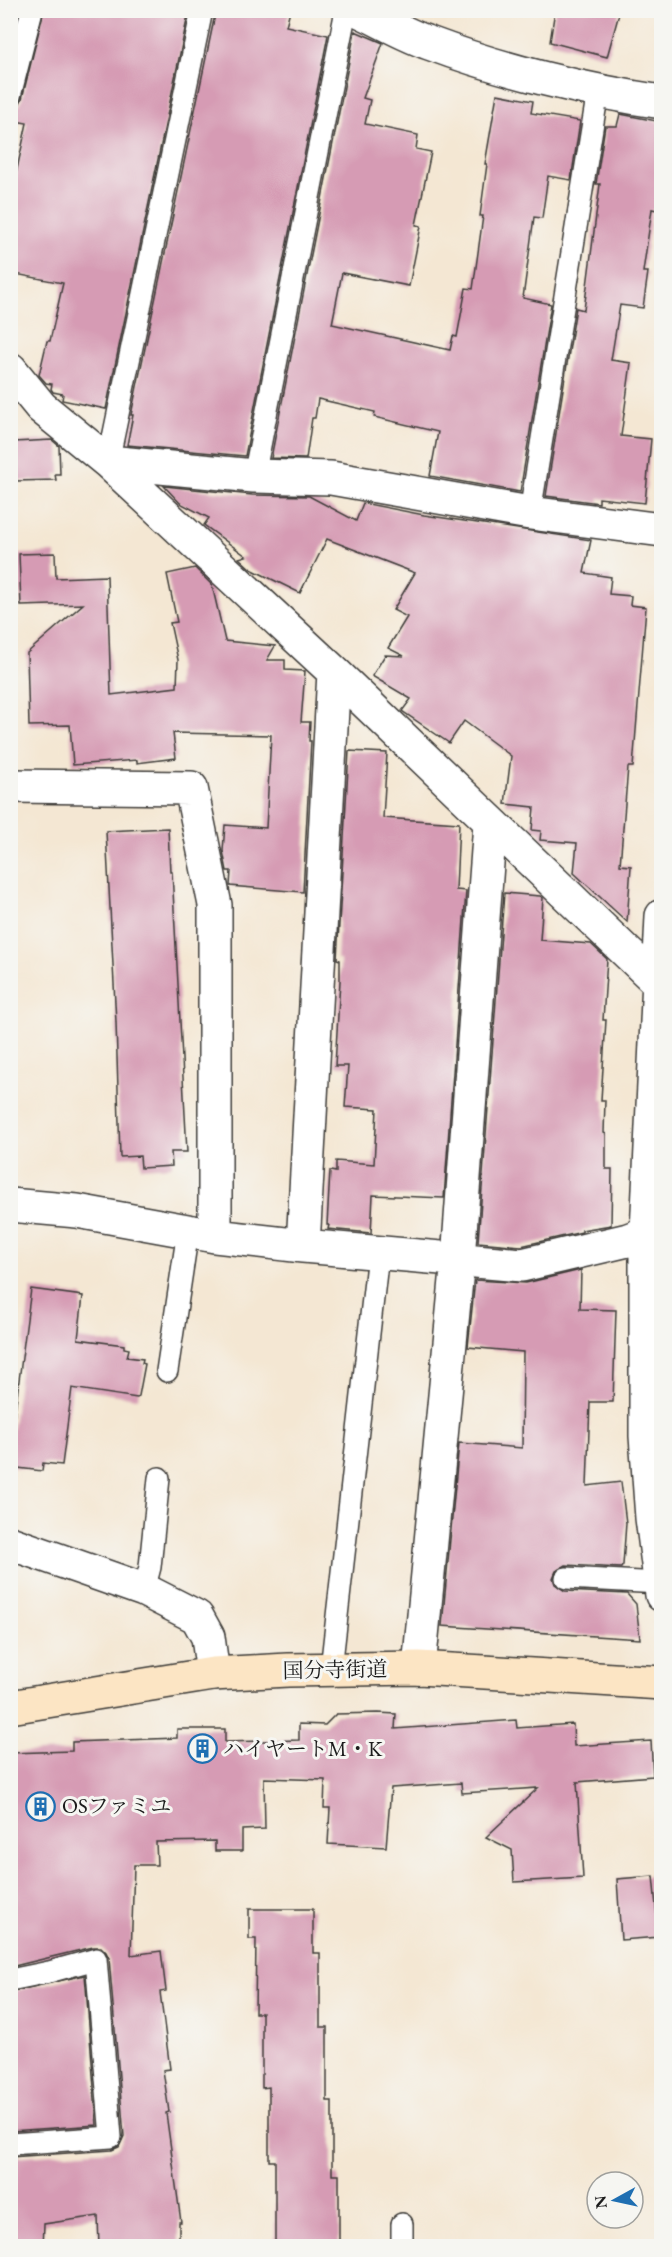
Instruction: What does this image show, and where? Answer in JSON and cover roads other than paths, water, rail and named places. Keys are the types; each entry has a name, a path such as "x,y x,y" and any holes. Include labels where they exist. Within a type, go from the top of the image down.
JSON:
{"main road":[{"name":"国分寺街道","path":"10,1707 213,1674 331,1669 419,1668 662,1683"}],"street":[{"path":"358,10 428,43 506,68 598,91 662,102"},
{"path":"10,369 26,404 108,462 334,672 660,984"},
{"path":"108,462 254,476 331,478 530,513 662,530"},
{"path":"303,1246 334,672"},
{"path":"10,786 191,788 215,905 202,1233"},
{"path":"419,1668 458,1259 490,823"},
{"path":"661,1589 652,1518 646,1436 662,916"},
{"path":"10,1205 77,1211 202,1233 303,1246 522,1265 628,1240 654,1229"},
{"path":"10,1543 144,1590 197,1617 208,1637 213,1674"}],"lane":[{"path":"10,96 32,10"},
{"path":"108,462 202,10"},
{"path":"254,476 346,10"},
{"path":"530,513 598,91"},
{"path":"167,1371 202,1233"},
{"path":"331,1669 378,1254"},
{"path":"144,1590 150,1567 159,1478"},
{"path":"566,1578 661,1589"},
{"path":"10,1980 96,1959 111,2137 10,2144"},
{"path":"402,2224 402,2247"}],"place":[{"name":"ハイヤートM・K","path":"202,1749"},
{"name":"OSファミユ","path":"41,1806"}]}
